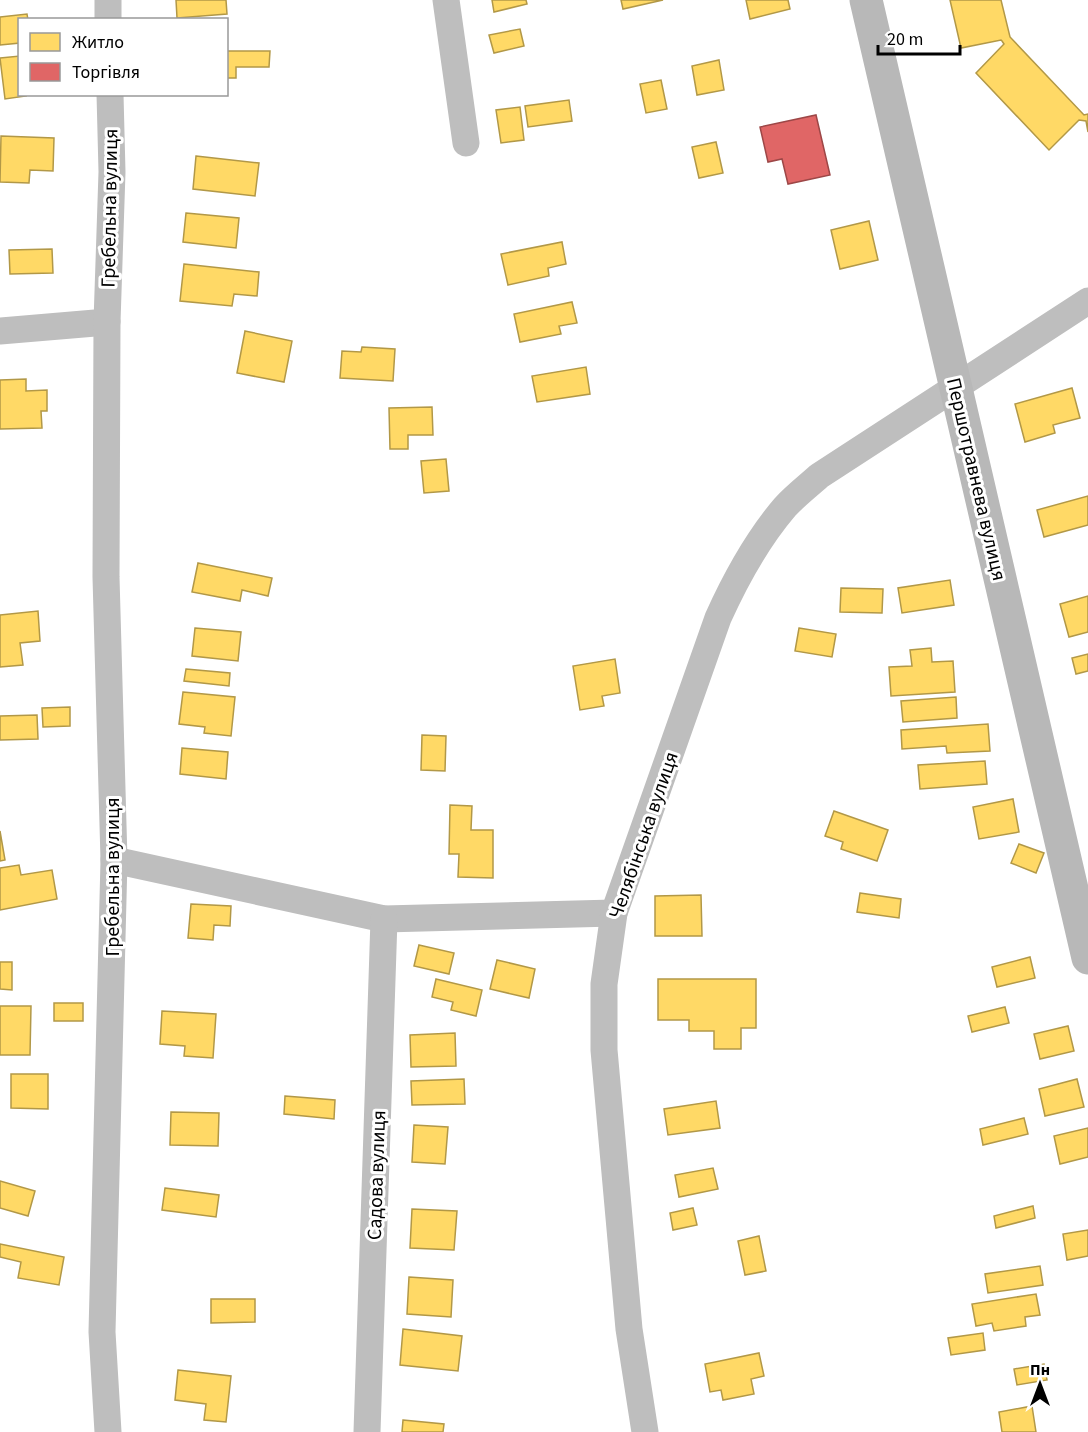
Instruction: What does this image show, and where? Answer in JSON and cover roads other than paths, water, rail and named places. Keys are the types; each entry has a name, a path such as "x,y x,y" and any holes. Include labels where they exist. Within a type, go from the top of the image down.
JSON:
{"street":[{"path":"108,0 108,18"},
{"path":"446,0 466,143"},
{"name":"Першотравнева вулиця","path":"866,0 1088,958"},
{"name":"Гребельна вулиця","path":"108,1432 102,1332 114,860 106,577 107,322 112,172 110,96"},
{"name":"Челябінська вулиця","path":"645,1432 628,1329 604,1050 604,984 614,913 718,618 737,578 760,539 787,506 819,476 1088,301"},
{"path":"0,331 107,322"},
{"path":"114,860 384,919 614,913"},
{"name":"Садова вулиця","path":"367,1432 384,919"}]}
